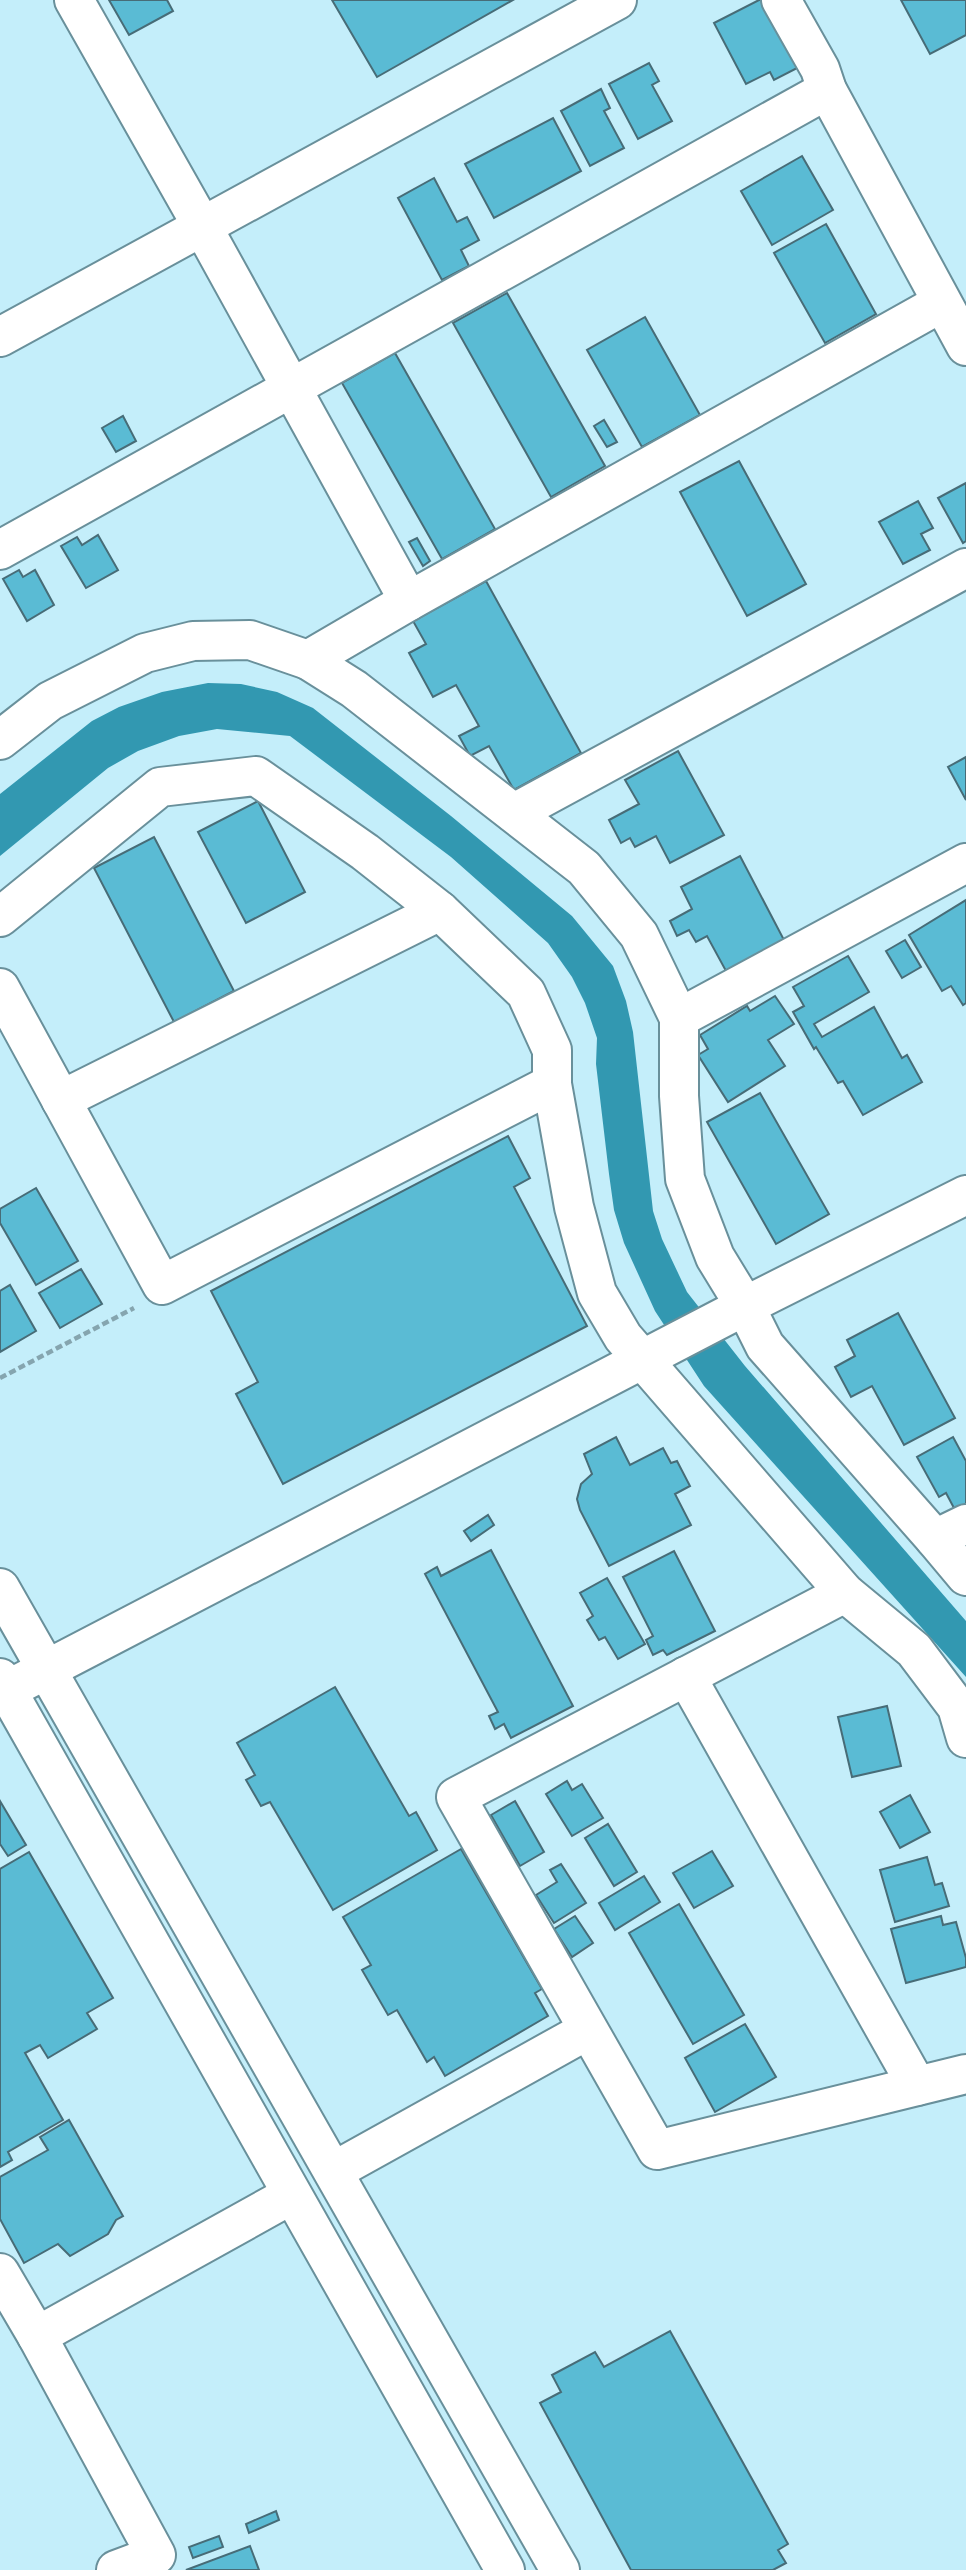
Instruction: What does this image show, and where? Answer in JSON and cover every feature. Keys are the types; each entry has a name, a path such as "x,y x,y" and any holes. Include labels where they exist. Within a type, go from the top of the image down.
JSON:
{"street":[{"path":"74,0 409,601"},
{"path":"0,337 617,0"},
{"path":"781,0 966,346"},
{"path":"0,550 827,90"},
{"path":"307,660 941,303"},
{"path":"514,813 966,568"},
{"path":"0,740 50,701 145,653 193,641 250,640 307,660 354,689 584,867 639,935 679,1018 679,1096 685,1179 715,1257 732,1314 951,1532 966,1576"},
{"path":"0,917 160,787 256,775 365,852 440,911 526,993 552,1050 552,1084 573,1207 597,1293 623,1337 651,1357 845,1593 914,1650 957,1707 966,1738"},
{"path":"679,1018 966,863"},
{"path":"61,1100 440,911"},
{"path":"0,988 162,1285 552,1084"},
{"path":"505,2570 2,1687 46,1669 966,1195"},
{"path":"0,1588 560,2570"},
{"path":"845,1593 457,1797 657,2150 966,2074"},
{"path":"686,1676 917,2086"},
{"path":"334,2171 588,2030"},
{"path":"37,2336 291,2195"},
{"path":"0,2273 156,2554 116,2570"}],"path":[{"path":"0,1378 150,1300 162,1285"}],"water":[{"path":"208,683 241,684 277,692 313,708 451,816 572,916 613,966 626,1001 633,1032 653,1211 662,1239 687,1292 745,1366 966,1621 966,1677 704,1386 655,1311 624,1243 614,1210 596,1064 597,1038 585,1003 572,977 548,943 451,857 290,736 217,729 179,736 138,751 108,768 0,856 0,794 92,721 119,707 162,692"}],"building":[{"path":"109,0 167,0 173,11 129,35"},
{"path":"332,0 513,0 377,77"},
{"path":"759,0 766,0 801,66 774,80 770,72 746,84 714,23"},
{"path":"901,0 966,0 966,35 930,54"},
{"path":"649,63 659,81 652,85 672,121 638,139 609,84"},
{"path":"601,89 610,108 604,111 624,148 590,166 561,111"},
{"path":"553,118 581,171 494,218 465,164"},
{"path":"802,156 833,210 772,245 741,191"},
{"path":"434,178 457,222 467,217 479,240 461,250 469,266 442,280 398,198"},
{"path":"826,224 876,314 825,343 774,253"},
{"path":"507,293 605,466 551,497 453,323"},
{"path":"645,317 700,415 642,447 587,350"},
{"path":"395,353 495,529 442,559 342,383"},
{"path":"123,416 136,441 116,452 102,428"},
{"path":"604,420 617,442 607,447 594,426"},
{"path":"739,461 806,584 747,616 680,492"},
{"path":"966,483 966,541 963,543 938,498"},
{"path":"918,501 933,528 921,534 930,550 903,564 879,522"},
{"path":"98,535 118,570 86,588 61,546 77,537 82,545"},
{"path":"417,538 430,561 423,566 409,542"},
{"path":"19,570 23,577 35,570 54,605 27,621 3,579"},
{"path":"486,581 581,753 514,790 489,746 470,756 459,736 479,726 456,685 433,697 409,653 426,644 413,621"},
{"path":"678,751 724,835 670,863 656,836 635,847 630,838 621,843 609,820 639,804 625,780"},
{"path":"966,757 966,800 948,767"},
{"path":"258,801 305,892 246,923 198,832"},
{"path":"154,837 234,991 174,1022 94,868"},
{"path":"740,856 784,940 726,971 707,936 696,942 689,930 677,936 670,921 692,909 681,887"},
{"path":"966,900 966,1003 963,1005 951,986 942,991 909,935"},
{"path":"905,940 921,967 902,978 886,951"},
{"path":"848,956 869,992 814,1024 822,1037 874,1007 902,1058 907,1055 922,1082 863,1115 843,1081 838,1083 816,1047 814,1049 793,1012 804,1006 793,987"},
{"path":"775,996 794,1024 768,1040 785,1066 728,1102 698,1055 708,1049 700,1035 747,1006 750,1011"},
{"path":"760,1093 829,1214 776,1244 707,1122"},
{"path":"508,1136 530,1178 514,1187 587,1326 283,1484 236,1394 258,1382 211,1291"},
{"path":"36,1188 78,1261 36,1285 0,1223 0,1209"},
{"path":"81,1269 102,1304 60,1328 39,1293"},
{"path":"10,1285 36,1331 0,1352 0,1291"},
{"path":"898,1313 955,1418 904,1445 872,1386 851,1397 835,1367 855,1356 847,1340"},
{"path":"616,1437 630,1465 663,1448 671,1463 677,1461 690,1486 675,1494 691,1525 609,1566 577,1499 581,1484 592,1474 584,1454"},
{"path":"953,1437 966,1461 966,1504 955,1510 946,1493 939,1497 917,1457"},
{"path":"488,1515 494,1525 471,1541 464,1531"},
{"path":"491,1550 573,1706 511,1738 504,1724 495,1729 489,1716 498,1712 425,1574 437,1567 441,1576"},
{"path":"674,1551 715,1631 667,1655 663,1650 653,1655 646,1640 653,1636 623,1577"},
{"path":"607,1578 645,1644 618,1659 605,1637 599,1640 587,1620 593,1616 580,1593"},
{"path":"335,1687 409,1816 416,1812 437,1850 333,1910 270,1802 261,1806 246,1780 255,1775 237,1743"},
{"path":"887,1706 901,1766 852,1777 838,1717"},
{"path":"567,1781 572,1790 582,1784 603,1818 572,1836 546,1794"},
{"path":"910,1795 930,1832 900,1848 880,1812"},
{"path":"0,1801 26,1845 8,1856 0,1844"},
{"path":"515,1801 544,1852 520,1866 491,1815"},
{"path":"608,1824 637,1872 614,1886 585,1838"},
{"path":"461,1849 542,1989 535,1993 548,2016 445,2076 434,2057 427,2062 397,2010 388,2015 362,1970 371,1965 343,1917"},
{"path":"712,1851 733,1886 694,1908 673,1873"},
{"path":"29,1852 113,1998 87,2013 97,2029 48,2058 40,2045 25,2053 63,2120 8,2152 12,2160 0,2167 0,1869"},
{"path":"927,1857 935,1885 942,1883 949,1906 895,1922 880,1870"},
{"path":"561,1864 586,1903 554,1923 536,1895 557,1882 550,1870"},
{"path":"644,1876 660,1902 615,1930 599,1903"},
{"path":"679,1904 744,2015 693,2044 629,1933"},
{"path":"575,1916 593,1943 572,1957 554,1929"},
{"path":"941,1916 943,1925 956,1922 966,1967 906,1983 891,1929"},
{"path":"745,2024 776,2077 715,2112 685,2058"},
{"path":"69,2120 123,2216 116,2220 108,2234 70,2256 58,2244 24,2263 0,2219 0,2177 48,2150 40,2137"},
{"path":"670,2331 788,2544 778,2550 786,2563 773,2570 631,2570 540,2403 561,2392 552,2375 595,2352 604,2367"},
{"path":"276,2511 279,2520 249,2533 246,2524"},
{"path":"219,2536 223,2547 193,2558 189,2547"},
{"path":"250,2546 259,2570 186,2570"}]}
